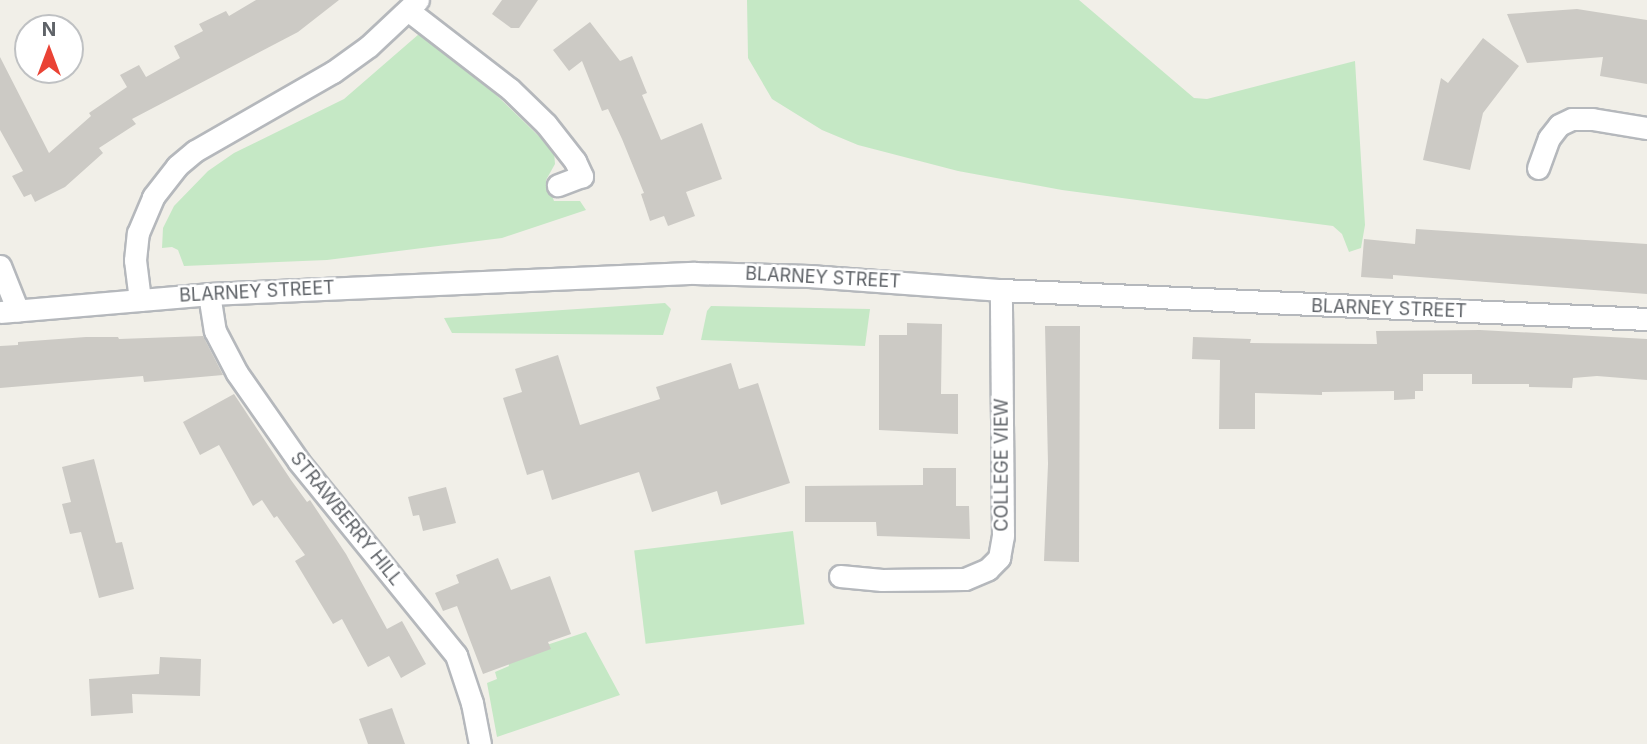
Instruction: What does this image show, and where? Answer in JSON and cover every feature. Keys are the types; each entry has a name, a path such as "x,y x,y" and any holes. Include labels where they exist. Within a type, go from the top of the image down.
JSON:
{"street":[{"path":"139,300 135,260 138,233 153,197 177,166 205,145 293,98 333,72 413,5 528,107 570,155 582,176 558,185"},
{"path":"1538,168 1549,138 1559,125 1572,118 1592,118 1647,128"},
{"path":"0,266 9,312"},
{"name":"BLARNEY STREET","path":"9,312 209,294 695,273 809,276 1001,290 1647,319"},
{"name":"COLLEGE VIEW","path":"840,576 882,580 965,579 988,569 999,558 1003,536 1001,290"},
{"name":"STRAWBERRY HILL","path":"209,294 215,331 237,373 299,462 456,655 472,703 480,744"}],"green space":[{"path":"747,0 1079,0 1194,98 1207,99 1355,61 1365,225 1361,248 1349,252 1342,234 1333,226 1062,190 958,171 858,145 822,130 772,99 748,58"},
{"path":"419,34 486,85 554,151 555,164 546,180 554,201 580,201 586,210 502,238 327,260 184,266 178,250 172,247 162,248 163,228 174,206 208,171 234,153 344,99"},
{"path":"665,303 671,309 663,335 452,333 444,318"},
{"path":"711,306 870,309 865,346 701,340 707,311"},
{"path":"793,531 804,624 646,644 634,550"},
{"path":"586,632 620,695 497,737 487,683 497,679 495,672 509,666 507,658"}],"building":[{"path":"256,0 339,0 298,32 132,119 136,124 99,148 103,153 65,187 35,202 31,194 24,197 12,176 23,171 0,130 0,57 49,153 91,116 89,113 127,87 120,75 139,65 146,77 180,58 174,46 203,31 199,24 226,11 229,16"},
{"path":"502,0 538,0 519,28 511,28 492,14"},
{"path":"1577,9 1647,20 1647,84 1600,76 1603,57 1527,63 1507,14"},
{"path":"590,22 620,61 632,56 647,93 642,95 661,140 702,123 722,179 686,192 695,216 668,226 664,216 650,221 641,194 644,193 622,139 608,109 602,111 582,61 569,71 553,50"},
{"path":"1483,38 1519,66 1483,113 1470,170 1423,160 1441,78 1448,83"},
{"path":"1416,229 1647,244 1647,294 1393,275 1393,279 1361,277 1364,239 1415,244"},
{"path":"907,323 942,324 941,394 958,394 958,434 879,430 879,335 907,335"},
{"path":"1045,326 1080,326 1079,562 1044,561 1048,464"},
{"path":"1480,330 1647,339 1647,380 1597,376 1573,378 1572,388 1529,387 1529,384 1472,384 1472,374 1423,374 1423,391 1415,391 1415,399 1394,400 1394,391 1322,392 1322,395 1255,393 1255,429 1219,429 1220,360 1192,359 1193,337 1251,339 1250,343 1377,344 1376,331"},
{"path":"203,336 223,375 144,382 143,376 0,388 0,346 18,345 18,342 86,337 119,339"},
{"path":"558,355 580,425 660,399 656,387 731,363 739,389 758,383 790,483 721,505 717,491 652,512 639,472 552,500 543,470 527,475 503,398 522,392 515,369"},
{"path":"234,394 291,480 307,502 310,500 346,554 387,629 402,621 426,664 401,678 389,656 368,667 342,619 333,624 295,561 305,555 277,516 274,518 262,500 253,506 219,445 200,455 183,422"},
{"path":"94,459 116,543 122,542 134,589 99,598 81,532 70,534 62,504 71,502 62,467"},
{"path":"923,468 956,468 956,506 969,506 970,539 877,536 876,522 805,522 805,486 923,485"},
{"path":"446,487 456,523 423,531 419,515 413,516 408,497"},
{"path":"498,558 511,590 550,576 571,634 548,642 551,649 483,674 457,606 443,611 435,593 459,583 456,575"},
{"path":"160,657 201,659 200,696 132,694 133,713 91,716 89,679 159,674"},
{"path":"392,708 405,744 368,744 359,719"}]}
